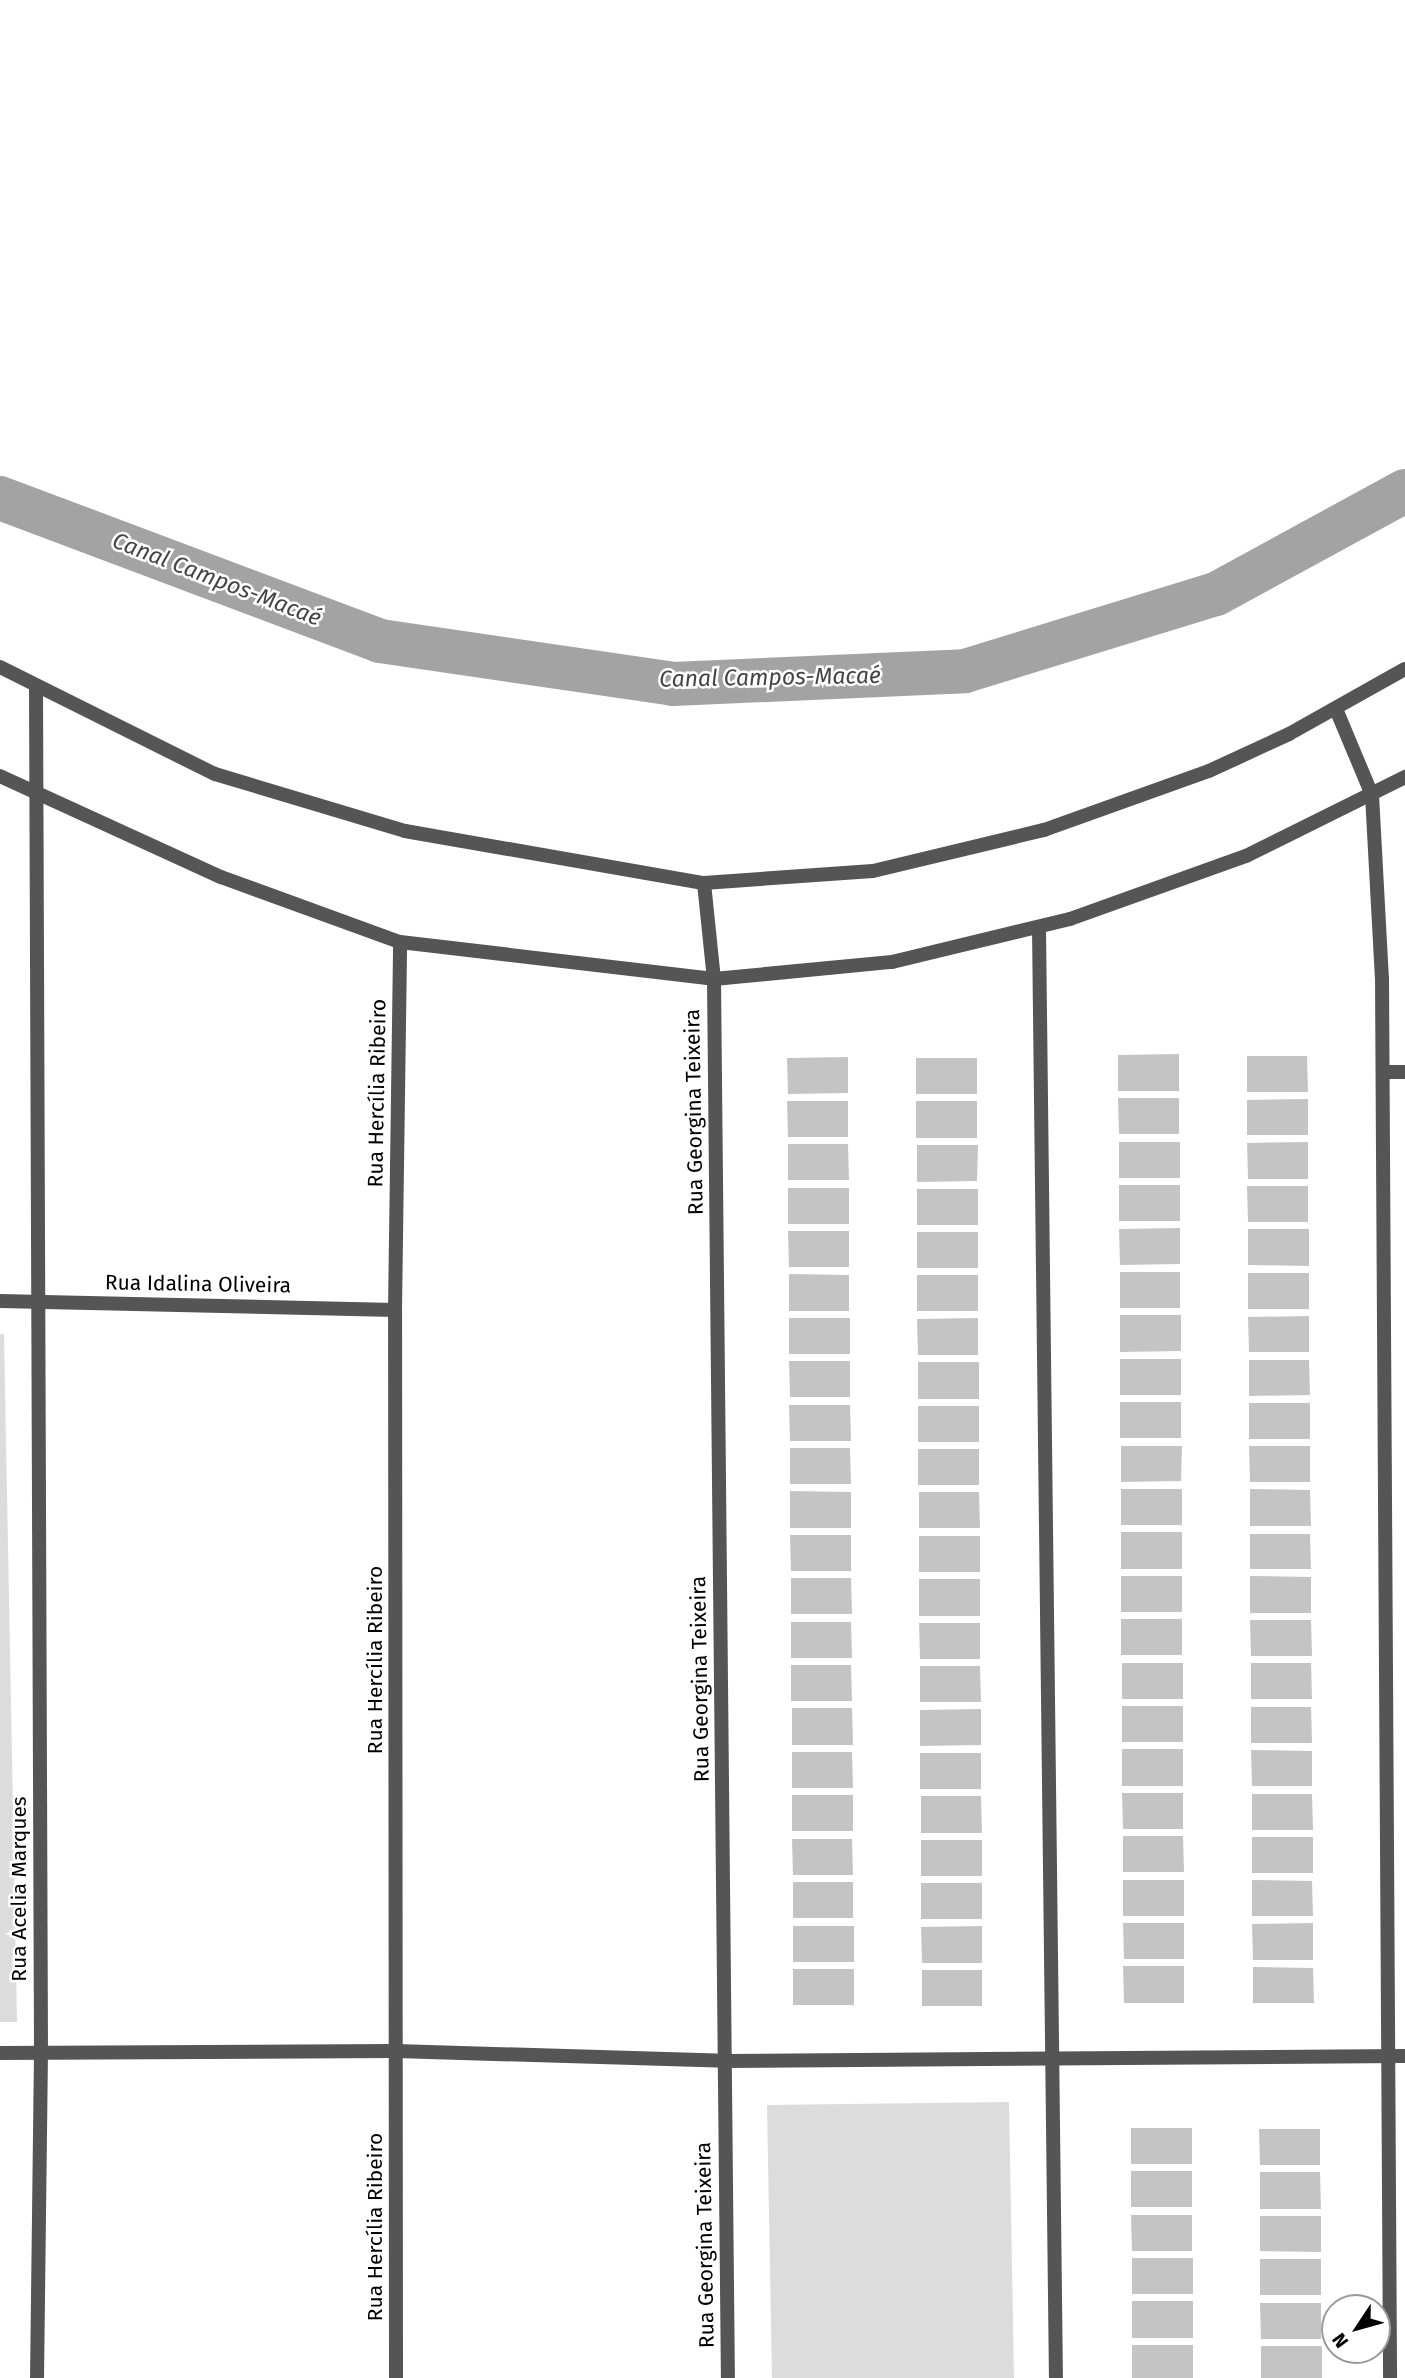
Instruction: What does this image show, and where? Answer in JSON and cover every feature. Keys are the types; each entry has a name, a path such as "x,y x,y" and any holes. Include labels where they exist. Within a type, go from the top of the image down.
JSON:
{"street":[{"path":"0,667 215,774 404,831 705,883 873,871 1044,830 1209,771 1336,709 1405,669"},
{"name":"Rua Acelia Marques","path":"36,687 36,1301 41,2052 37,2378"},
{"path":"1336,709 1372,795 1383,1072 1390,2378"},
{"path":"0,776 221,877 400,942 714,979 892,962 1039,928 1159,890 1246,856 1405,777"},
{"name":"Rua Georgina Teixeira","path":"705,883 714,979 727,2378"},
{"path":"1039,928 1055,2057 1056,2378"},
{"name":"Rua Hercília Ribeiro","path":"396,2378 396,1310 400,942"},
{"path":"1383,1072 1405,1072"},
{"name":"Rua Idalina Oliveira","path":"0,1301 396,1310"},
{"path":"0,2053 396,2052 725,2061 1405,2056"}],"shaded area":[{"path":"0,1334 4,1334 17,2022 0,2022"},
{"path":"1009,2102 1014,2378 772,2378 767,2105"}],"building":[{"path":"1179,1054 1179,1091 1118,1091 1118,1055"},
{"path":"1247,1056 1307,1056 1308,1092 1247,1092"},
{"path":"848,1057 848,1093 788,1094 787,1058"},
{"path":"916,1058 977,1058 977,1094 916,1094"},
{"path":"1118,1098 1179,1098 1179,1134 1119,1134"},
{"path":"1308,1099 1308,1135 1247,1135 1247,1100"},
{"path":"787,1101 848,1101 848,1137 788,1137"},
{"path":"916,1101 977,1101 977,1138 916,1138"},
{"path":"1119,1142 1180,1142 1180,1178 1119,1178"},
{"path":"1308,1142 1308,1179 1248,1179 1247,1143"},
{"path":"788,1144 848,1144 849,1180 788,1180"},
{"path":"917,1145 978,1145 977,1181 917,1182"},
{"path":"1119,1185 1180,1185 1180,1221 1119,1221"},
{"path":"1247,1186 1308,1186 1308,1222 1248,1222"},
{"path":"788,1188 849,1188 849,1224 788,1224"},
{"path":"917,1189 978,1189 978,1225 917,1225"},
{"path":"1180,1228 1180,1264 1120,1265 1119,1229"},
{"path":"1248,1229 1309,1229 1309,1266 1248,1265"},
{"path":"788,1231 849,1231 849,1267 789,1267"},
{"path":"917,1232 978,1232 978,1268 917,1268"},
{"path":"1120,1272 1180,1272 1180,1308 1120,1308"},
{"path":"1248,1273 1309,1273 1309,1309 1248,1309"},
{"path":"789,1274 849,1275 849,1311 789,1311"},
{"path":"917,1275 978,1275 978,1311 917,1311"},
{"path":"1120,1315 1181,1315 1181,1351 1120,1352"},
{"path":"1309,1316 1309,1352 1249,1352 1248,1317"},
{"path":"789,1318 850,1318 850,1354 789,1354"},
{"path":"978,1318 978,1355 918,1355 917,1319"},
{"path":"1120,1359 1181,1359 1181,1395 1120,1395"},
{"path":"1249,1360 1309,1360 1310,1395 1249,1396"},
{"path":"789,1361 850,1361 850,1397 790,1397"},
{"path":"918,1362 979,1362 979,1399 918,1399"},
{"path":"1120,1402 1181,1402 1181,1438 1120,1438"},
{"path":"1249,1403 1310,1403 1310,1439 1249,1439"},
{"path":"789,1405 850,1405 851,1441 790,1441"},
{"path":"918,1406 979,1406 979,1442 918,1442"},
{"path":"1121,1446 1182,1446 1181,1481 1121,1482"},
{"path":"1249,1446 1310,1446 1310,1482 1250,1482"},
{"path":"790,1448 850,1448 851,1484 790,1484"},
{"path":"918,1449 979,1449 979,1485 918,1485"},
{"path":"1121,1489 1182,1489 1182,1525 1121,1525"},
{"path":"1250,1489 1310,1490 1311,1526 1250,1526"},
{"path":"790,1491 851,1492 851,1528 790,1528"},
{"path":"919,1492 979,1492 980,1528 919,1528"},
{"path":"1121,1532 1182,1532 1182,1569 1121,1569"},
{"path":"1250,1534 1310,1534 1311,1569 1250,1569"},
{"path":"790,1535 851,1535 851,1571 791,1571"},
{"path":"919,1536 980,1536 980,1572 919,1572"},
{"path":"1121,1576 1182,1576 1182,1612 1121,1612"},
{"path":"1250,1576 1311,1577 1311,1613 1250,1613"},
{"path":"791,1578 851,1578 852,1614 791,1614"},
{"path":"919,1579 980,1579 980,1616 919,1616"},
{"path":"1121,1619 1182,1619 1182,1655 1121,1655"},
{"path":"1250,1620 1311,1620 1312,1656 1251,1656"},
{"path":"791,1622 851,1622 852,1658 791,1658"},
{"path":"919,1623 980,1623 980,1659 920,1659"},
{"path":"1122,1663 1183,1663 1183,1699 1122,1699"},
{"path":"1251,1663 1311,1663 1312,1699 1251,1699"},
{"path":"791,1665 851,1665 852,1701 791,1701"},
{"path":"920,1666 980,1666 981,1702 920,1702"},
{"path":"1122,1706 1183,1706 1183,1742 1122,1742"},
{"path":"1251,1707 1311,1707 1312,1743 1251,1743"},
{"path":"792,1708 852,1708 853,1745 792,1745"},
{"path":"981,1709 981,1745 920,1746 920,1710"},
{"path":"1122,1749 1183,1749 1183,1786 1122,1786"},
{"path":"1251,1750 1312,1751 1312,1786 1252,1786"},
{"path":"792,1752 852,1752 853,1788 792,1788"},
{"path":"920,1753 981,1753 981,1789 920,1789"},
{"path":"1122,1793 1183,1793 1183,1829 1123,1829"},
{"path":"1252,1794 1312,1794 1313,1830 1252,1830"},
{"path":"792,1795 853,1795 853,1831 792,1831"},
{"path":"921,1796 981,1796 982,1833 921,1833"},
{"path":"1123,1836 1183,1836 1184,1872 1123,1872"},
{"path":"1252,1837 1313,1837 1313,1873 1252,1873"},
{"path":"792,1839 852,1839 853,1875 793,1875"},
{"path":"921,1840 982,1840 982,1876 921,1876"},
{"path":"1123,1880 1184,1880 1184,1916 1123,1916"},
{"path":"1252,1880 1312,1881 1313,1916 1252,1916"},
{"path":"793,1882 853,1882 853,1918 793,1918"},
{"path":"921,1883 982,1883 982,1919 921,1919"},
{"path":"1123,1923 1184,1923 1184,1959 1124,1959"},
{"path":"1313,1923 1313,1960 1253,1960 1252,1924"},
{"path":"793,1926 854,1926 854,1962 793,1962"},
{"path":"982,1926 982,1963 922,1963 921,1927"},
{"path":"1123,1966 1184,1966 1184,2003 1124,2003"},
{"path":"1253,1967 1313,1968 1314,2003 1253,2003"},
{"path":"793,1969 854,1969 854,2005 793,2005"},
{"path":"922,1970 982,1970 982,2006 922,2006"},
{"path":"1131,2128 1192,2128 1192,2164 1131,2164"},
{"path":"1259,2129 1320,2129 1320,2165 1260,2165"},
{"path":"1131,2171 1192,2171 1192,2207 1131,2207"},
{"path":"1260,2172 1320,2172 1321,2209 1260,2209"},
{"path":"1131,2215 1192,2215 1192,2251 1132,2251"},
{"path":"1260,2216 1321,2216 1321,2252 1260,2251"},
{"path":"1132,2258 1193,2258 1193,2294 1132,2294"},
{"path":"1260,2259 1321,2259 1321,2295 1260,2295"},
{"path":"1132,2301 1193,2301 1193,2338 1132,2338"},
{"path":"1260,2303 1321,2303 1321,2339 1261,2339"},
{"path":"1132,2345 1193,2345 1193,2378 1132,2378"},
{"path":"1261,2346 1321,2346 1322,2378 1261,2378"}],"waterway":[{"name":"Canal Campos-Macaé","path":"0,498 380,641 673,684 965,671 1216,594 1405,491"}]}
